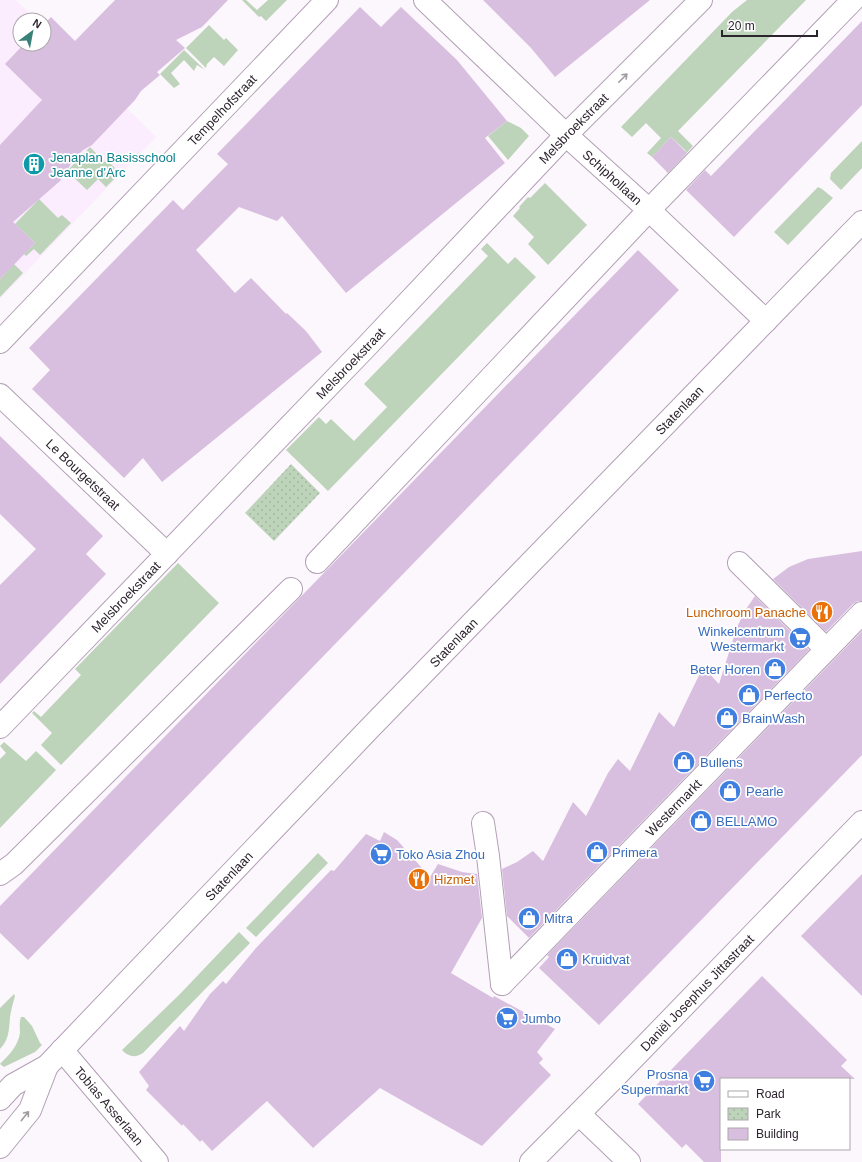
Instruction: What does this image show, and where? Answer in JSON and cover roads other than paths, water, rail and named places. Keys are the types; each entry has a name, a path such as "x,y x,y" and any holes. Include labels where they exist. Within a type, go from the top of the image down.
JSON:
{"street":[{"name":"Tempelhofstraat","path":"0,342 327,0"},
{"name":"Schiphollaan","path":"425,0 566,135 649,210 766,321"},
{"name":"Melsbroekstraat","path":"0,727 566,135 702,0"},
{"path":"317,562 649,210 853,0"},
{"name":"Statenlaan","path":"0,1099 13,1085 47,1066 380,717 862,222"},
{"name":"Le Bourgetstraat","path":"0,395 167,554"},
{"path":"739,563 826,649"},
{"path":"0,874 14,864 291,589"},
{"name":"Westermarkt","path":"483,823 502,984 862,613"},
{"name":"Daniël Josephus Jittastraat","path":"531,1162 862,822"},
{"name":"Tobias Asserlaan","path":"62,1050 157,1162"},
{"name":"Statenlaan","path":"0,1147 30,1110 47,1066"},
{"path":"579,1114 629,1162"}],"place":[{"name":"Jenaplan Basisschool Jeanne d'Arc","path":"34,164"},
{"name":"Lunchroom Panache","path":"822,612"},
{"name":"Winkelcentrum Westermarkt","path":"800,638"},
{"name":"Beter Horen","path":"775,669"},
{"name":"Perfecto","path":"749,695"},
{"name":"BrainWash","path":"727,718"},
{"name":"Bullens","path":"684,762"},
{"name":"Pearle","path":"730,791"},
{"name":"BELLAMO","path":"701,821"},
{"name":"Primera","path":"597,852"},
{"name":"Toko Asia Zhou","path":"381,854"},
{"name":"Hizmet","path":"419,879"},
{"name":"Mitra","path":"529,918"},
{"name":"Kruidvat","path":"567,959"},
{"name":"Jumbo","path":"507,1018"},
{"name":"Prosna Supermarkt","path":"704,1081"}]}
